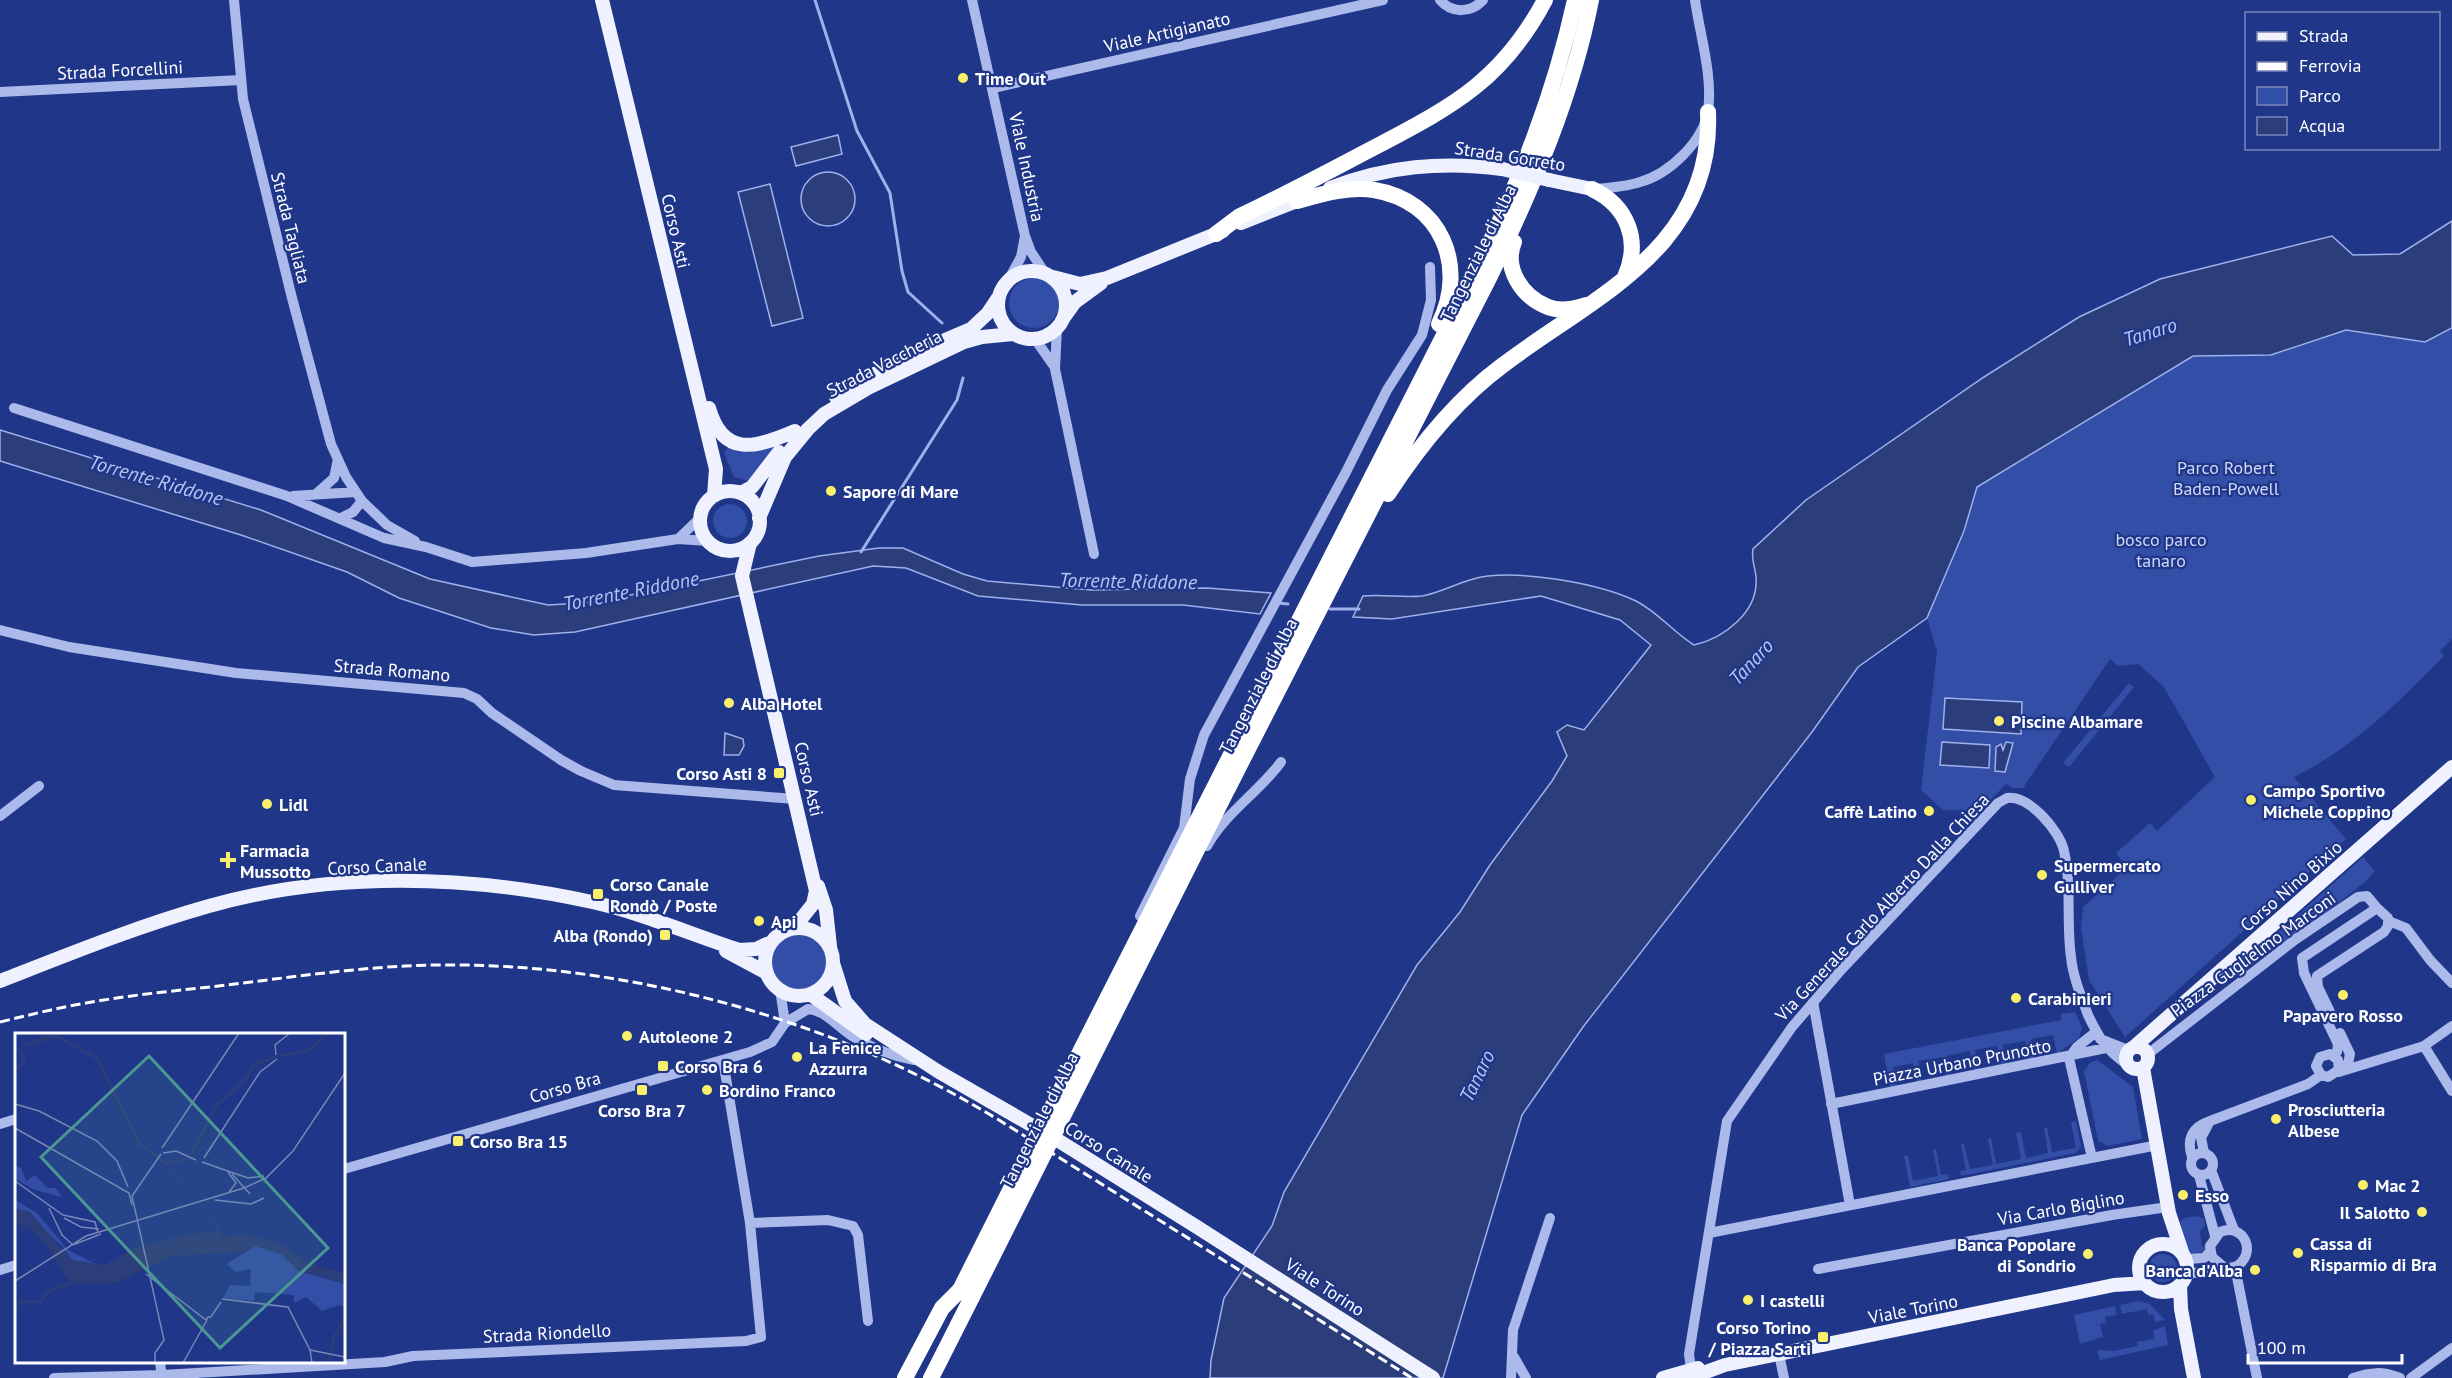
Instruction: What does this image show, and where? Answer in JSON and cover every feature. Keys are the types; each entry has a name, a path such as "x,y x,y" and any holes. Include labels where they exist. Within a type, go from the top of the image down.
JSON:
{"highway":[{"path":"1216,234 1240,216 1425,122 1467,95 1531,27 1545,0"},
{"name":"Tangenziale di Alba","path":"917,1378 966,1294 1222,785 1515,188 1543,119 1560,63 1575,0"},
{"name":"Tangenziale di Alba","path":"1222,785 1342,562 1491,274 1529,195 1575,68 1591,0"},
{"path":"1342,562 1417,452 1463,400 1503,364 1596,303 1644,263 1663,241 1680,217 1699,180 1709,138 1708,112"},
{"path":"1592,189 1619,209 1631,231 1633,255 1624,278"},
{"path":"1297,201 1351,190 1372,190 1392,194 1427,215 1439,231 1445,246 1450,267 1450,288 1444,314 1415,372 1381,458"},
{"path":"1529,195 1510,251 1510,263 1515,277 1535,299 1548,307 1572,309 1596,303"},
{"path":"905,1378 942,1308 966,1294 968,1320 943,1378"},
{"name":"Tangenziale di Alba","path":"931,1378 966,1294"}],"main road":[{"name":"Corso Asti","path":"602,0 716,469"},
{"name":"Strada Gorreto","path":"1049,275 1080,284 1107,278 1354,178 1388,170 1444,163 1502,169 1592,189"},
{"path":"656,225 672,251 708,404 720,434 737,444 750,446 768,443 795,431"},
{"path":"1026,271 1049,275 1065,295 1065,316 1051,334 1035,339 1013,333 1000,318 998,298 1009,279 1026,271"},
{"name":"Strada Gorreto","path":"1065,316 1075,302 1107,278"},
{"name":"Strada Vaccheria","path":"738,492 752,487 795,431 818,409 857,383 971,328 988,313 998,298"},
{"name":"Strada Vaccheria","path":"759,518 784,458 824,414 868,388 964,342 1013,333"},
{"path":"716,469 738,492 754,503 759,518 759,527 750,543 742,573"},
{"path":"716,469 714,496 702,510 700,518 703,534 708,541 721,549 742,573"},
{"path":"714,496 738,492"},
{"path":"721,549 736,550 750,543"},
{"name":"Corso Asti","path":"742,573 816,891 813,904 794,928"},
{"name":"Corso Nino Bixio","path":"2130,1054 2180,1006 2452,767"},
{"name":"Corso Asti","path":"807,851 826,910 830,948"},
{"name":"Corso Canale","path":"0,981 210,905 283,890 413,880 515,887 595,903 739,950 756,949 771,942"},
{"path":"794,928 816,932 830,948 833,963 824,985 810,994 794,995 780,989 767,973 766,957 771,942 782,932 794,928"},
{"name":"Corso Canale","path":"692,934 767,973"},
{"name":"Corso Canale","path":"833,963 845,1001 852,1012 865,1024 939,1072 1059,1141 1197,1227"},
{"name":"Corso Canale","path":"810,994 861,1031 939,1072"},
{"name":"Corso Nino Bixio","path":"2148,1054 2161,1031 2180,1006"},
{"path":"2144,1048 2148,1054 2148,1062 2143,1068 2133,1068 2130,1054 2144,1048"},
{"path":"2143,1068 2168,1210 2169,1223 2161,1244"},
{"path":"2168,1210 2184,1256 2181,1309 2194,1378"},
{"name":"Viale Torino","path":"1197,1227 1433,1378"},
{"path":"2183,1280 2167,1292 2159,1292 2145,1284 2139,1266 2148,1250 2161,1244 2176,1247 2184,1256"},
{"name":"Viale Torino","path":"2114,1285 2139,1266"},
{"name":"Viale Torino","path":"1663,1378 2114,1285 2145,1284"},
{"path":"2167,1292 2181,1309"}],"street":[{"name":"Strada Tagliata","path":"234,0 241,80 291,298 338,459 359,496 387,525 426,547"},
{"name":"Viale Industria","path":"972,0 1025,236 1037,263 1049,275"},
{"name":"Viale Artigianato","path":"993,88 1383,0"},
{"path":"1440,0 1452,9 1461,11 1470,9 1483,0"},
{"name":"Strada Gorreto","path":"1592,189 1641,182 1665,170 1685,152 1697,136 1708,112 1708,82 1695,0"},
{"name":"Strada Forcellini","path":"0,92 241,80"},
{"name":"Viale Industria","path":"1009,279 1021,257 1025,236"},
{"path":"1034,1127 1184,828 1190,780 1196,756 1266,616 1341,482 1387,390 1422,336 1431,300 1430,267"},
{"path":"1057,328 1055,369 1094,554"},
{"path":"1035,339 1055,369"},
{"name":"Strada Tagliata","path":"14,408 287,496 384,538 426,547 472,562 586,553 678,539 708,541"},
{"path":"313,495 334,478 338,459"},
{"name":"Strada Tagliata","path":"287,496 359,496"},
{"path":"341,518 353,512 359,496"},
{"path":"678,539 700,518"},
{"name":"Strada Romano","path":"0,630 69,647 236,673 464,693 477,699 492,713 561,760 580,771 614,785 795,799"},
{"path":"1059,1141 1213,836 1226,820 1266,783 1281,762"},
{"path":"0,816 39,786"},
{"name":"Via Generale Carlo Alberto Dalla Chiesa","path":"1690,1373 1689,1354 1727,1121 1773,1052 1813,1002 1941,861 1998,803 2007,798 2022,800 2034,810 2062,843 2068,895 2070,957 2074,975 2101,1040"},
{"name":"Piazza Guglielmo Marconi","path":"2148,1054 2296,939 2358,897 2367,896 2395,926 2406,928 2430,960 2452,983"},
{"name":"Piazza Guglielmo Marconi","path":"2333,1055 2337,1052 2338,1044 2304,973 2302,958 2377,908"},
{"path":"2184,1256 2204,1258 2210,1252 2215,1236 2199,1175 2190,1166 2192,1157 2188,1142 2190,1136 2202,1124 2210,1120 2308,1084 2320,1075 2331,1077 2348,1064 2350,1054 2318,987 2318,976 2384,932 2389,921"},
{"path":"780,989 785,1023"},
{"path":"1813,1002 1850,1205"},
{"name":"Corso Bra","path":"345,1169 723,1060 772,1042 785,1023 802,1011 815,1010 870,1046 887,1054 914,1060"},
{"path":"2339,1072 2424,1046 2452,1026"},
{"path":"2069,1058 2077,1047 2101,1040 2130,1054"},
{"path":"2069,1058 2101,1040"},
{"path":"2424,1046 2452,1091"},
{"path":"2320,1075 2317,1069 2318,1060 2326,1054 2333,1055 2338,1060 2339,1072"},
{"name":"Piazza Urbano Prunotto","path":"1831,1104 2069,1058 2092,1158"},
{"name":"Strada Riondello","path":"54,1378 162,1376 385,1362 413,1356 746,1341 761,1337 750,1223 723,1060"},
{"path":"0,1124 15,1119"},
{"path":"2183,1280 2229,1267 2244,1260 2248,1250 2246,1240 2234,1230 2211,1170 2211,1157 2204,1152 2201,1138 2210,1120"},
{"path":"1709,1233 2158,1145"},
{"path":"2192,1157 2204,1152"},
{"path":"2199,1175 2211,1170"},
{"name":"Via Carlo Biglino","path":"1818,1269 2112,1215 2168,1210"},
{"path":"1512,1377 1513,1330 1550,1218"},
{"path":"750,1223 828,1220 853,1226 858,1235 868,1321"},
{"path":"2215,1236 2224,1230 2234,1230"},
{"path":"2210,1252 2216,1262 2229,1267"},
{"path":"0,1270 15,1265"},
{"path":"2229,1267 2257,1378"},
{"path":"1511,1345 1516,1362 1526,1378"},
{"path":"2412,1378 2452,1348"},
{"path":"1779,1354 1784,1378"},
{"path":"2353,1378 2372,1372 2400,1378"}],"green space":[{"path":"1029,278 1039,278 1052,285 1059,298 1059,308 1052,321 1039,328 1029,328 1020,324 1013,317 1009,308 1009,298 1013,289 1020,282"},
{"path":"2452,329 2452,639 2440,651 2444,656 2374,723 2337,752 2294,777 2346,839 2125,1037 2089,980 2081,928 2083,907 2120,874 2115,867 2122,861 2116,853 2150,823 2157,831 2215,777 2164,687 2138,664 2118,666 2110,659 2023,788 2013,788 2006,784 1980,811 1943,810 1921,790 1937,652 1927,618 1977,487 2193,356 2271,355 2346,330 2425,342"},
{"path":"777,444 764,468 751,482 734,477 724,453 729,445"},
{"path":"730,504 742,509 747,521 742,533 730,538 718,533 713,521 718,509"},
{"path":"2129,683 2134,687 2069,767 2063,763"},
{"path":"2363,857 2375,871 2365,882 2294,938 2271,951 2264,945"},
{"path":"799,934 810,936 819,942 825,951 827,962 825,973 819,982 810,988 799,990 788,988 779,982 773,973 771,962 773,951 779,942 788,936"},
{"path":"2075,1012 2082,1027 2079,1038 2057,1054 2053,1035 2031,1039 2034,1059 2029,1060 2025,1041 2003,1045 2006,1063 2001,1064 1997,1046 1975,1050 1979,1069 1974,1070 1970,1051 1947,1056 1950,1075 1946,1076 1942,1057 1918,1061 1922,1082 1917,1082 1913,1063 1893,1067 1896,1087 1890,1088 1884,1054 2061,1020 2061,1014"},
{"path":"2097,1060 2133,1087 2142,1139 2108,1146 2098,1141 2084,1071 2090,1063"},
{"path":"2076,1121 2081,1147 2075,1153 1961,1176 1960,1171 1966,1170 1961,1144 1964,1144 1970,1169 1993,1165 1988,1139 1991,1138 1996,1164 2021,1159 2016,1133 2021,1132 2026,1158 2048,1153 2044,1128 2047,1127 2052,1152 2076,1148 2071,1122"},
{"path":"1936,1149 1941,1175 1948,1174 1949,1179 1910,1187 1904,1156 1908,1155 1913,1181 1938,1176 1933,1150"},
{"path":"2198,1216 2204,1219 2205,1226 2200,1231 2202,1247 2208,1243 2208,1247 2203,1252 2188,1254 2180,1222 2184,1218"},
{"path":"2163,1254 2173,1258 2177,1268 2173,1278 2163,1282 2153,1278 2149,1268 2153,1258"},
{"path":"2139,1301 2150,1304 2165,1320 2155,1322 2153,1314 2148,1315 2147,1309 2122,1314 2120,1305"},
{"path":"2115,1306 2117,1315 2105,1317 2106,1323 2100,1324 2103,1337 2080,1344 2074,1315"},
{"path":"2165,1326 2168,1345 2100,1360 2097,1350 2114,1351 2137,1346 2137,1342 2154,1339 2153,1331"}],"water":[{"path":"838,135 842,154 796,166 791,147"},
{"path":"823,172 833,172 843,176 851,184 855,199 851,214 843,222 833,226 823,226 813,222 805,214 801,204 801,194 805,184 813,176"},
{"path":"770,184 803,318 772,326 738,192"},
{"name":"Tanaro","path":"2452,221 2452,328 2425,342 2346,330 2271,355 2193,356 1977,487 1964,531 1927,618 1858,667 1812,732 1583,1027 1522,1115 1443,1378 1210,1378 1211,1360 1224,1298 1272,1226 1284,1192 1417,965 1460,912 1490,865 1552,781 1567,756 1557,732 1567,725 1584,730 1651,645 1620,620 1541,596 1392,619 1353,617 1363,596 1422,596 1488,576 1543,577 1603,589 1636,601 1694,645 1705,642 1728,630 1746,612 1755,590 1753,549 1806,500 1984,377 2079,317 2160,279 2332,236 2353,255 2400,254"},
{"path":"0,430 261,510 430,579 548,605 597,602 819,556 879,548 903,548 963,574 987,581 1091,590 1207,588 1271,593 1260,614 1183,605 1082,605 978,596 906,568 873,566 575,632 534,635 491,628 399,598 347,572 241,535 0,461"},
{"path":"1945,698 2022,702 2021,734 1943,729"},
{"path":"725,733 743,739 744,746 739,755 724,755"},
{"path":"1942,742 1990,745 1989,768 1940,765"},
{"path":"2006,742 2013,743 2005,772 1995,771 1996,747 2001,744 2003,750"}],"waterway":[{"path":"815,0 857,131 890,193 902,271 908,292 942,323"},
{"path":"861,552 957,400 963,378"},
{"name":"Torrente Riddone","path":"1278,603 1288,604"},
{"name":"Torrente Riddone","path":"1330,609 1359,609"}],"railway":[{"path":"0,1022 64,1007 123,997 405,966 472,965 539,969 607,978 675,991 742,1008 807,1029 871,1054 940,1087 999,1120 1412,1378"}],"place":[{"name":"Time Out","path":"963,78"},
{"name":"Sapore di Mare","path":"831,491"},
{"name":"Alba Hotel","path":"729,703"},
{"name":"Piscine Albamare","path":"1999,721"},
{"name":"Corso Asti 8","path":"779,773"},
{"name":"Campo Sportivo Michele Coppino","path":"2251,800"},
{"name":"Lidl","path":"267,804"},
{"name":"Caffè Latino","path":"1929,811"},
{"name":"Farmacia Mussotto","path":"228,860"},
{"name":"Supermercato Gulliver","path":"2042,875"},
{"name":"Corso Canale Rondò / Poste","path":"598,894"},
{"name":"Api","path":"759,921"},
{"name":"Alba (Rondo)","path":"665,935"},
{"name":"Papavero Rosso","path":"2343,995"},
{"name":"Carabinieri","path":"2016,998"},
{"name":"Autoleone 2","path":"627,1036"},
{"name":"La Fenice Azzurra","path":"797,1057"},
{"name":"Corso Bra 6","path":"663,1066"},
{"name":"Corso Bra 7","path":"642,1090"},
{"name":"Bordino Franco","path":"707,1090"},
{"name":"Prosciutteria Albese","path":"2276,1119"},
{"name":"Corso Bra 15","path":"458,1141"},
{"name":"Mac 2","path":"2363,1185"},
{"name":"Esso","path":"2183,1195"},
{"name":"Il Salotto","path":"2422,1212"},
{"name":"Cassa di Risparmio di Bra","path":"2298,1253"},
{"name":"Banca Popolare di Sondrio","path":"2088,1254"},
{"name":"Banca d'Alba","path":"2255,1270"},
{"name":"I castelli","path":"1748,1300"},
{"name":"Corso Torino / Piazza Sarti","path":"1823,1337"}],"park label":[{"name":"Parco Robert Baden-Powell","path":"2226,477"},
{"name":"bosco parco tanaro","path":"2161,549"}]}
